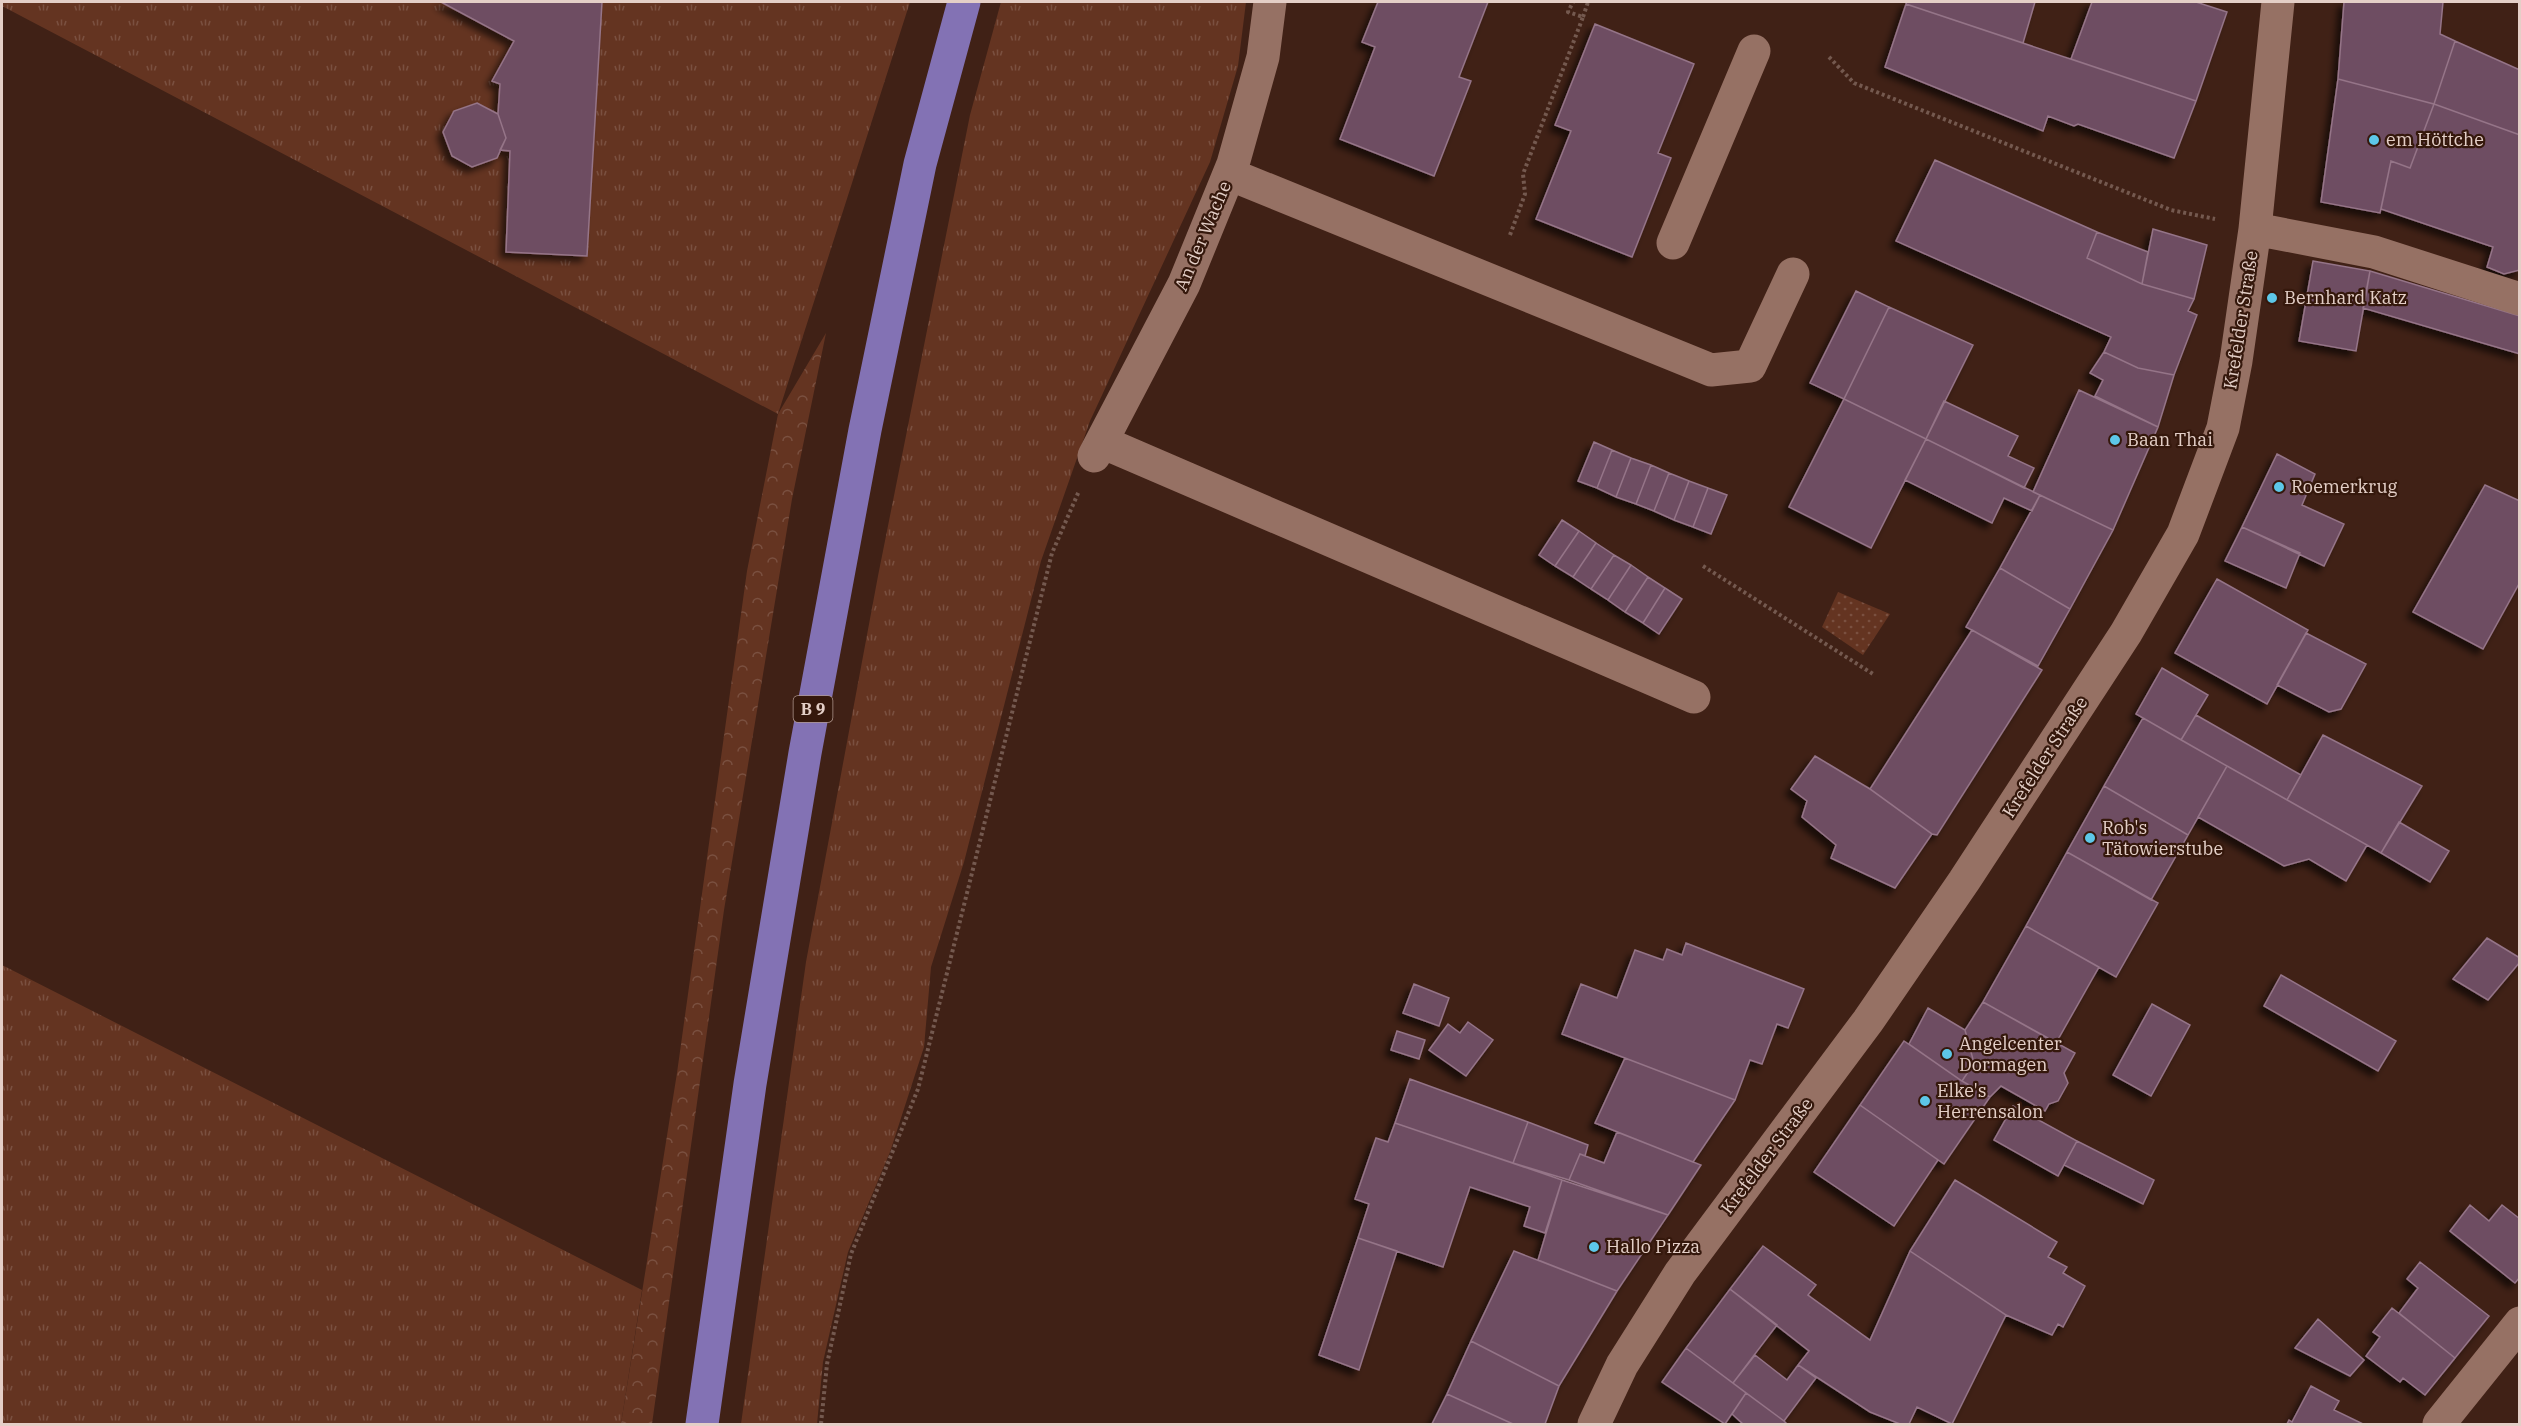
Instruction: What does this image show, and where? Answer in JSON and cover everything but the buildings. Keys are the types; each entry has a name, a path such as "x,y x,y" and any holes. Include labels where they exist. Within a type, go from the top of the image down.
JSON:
{"main road":[{"name":"B 9","path":"702,1425 750,1084 807,741 868,419 920,164 964,2"}],"street":[{"name":"An der Wache","path":"1098,449 1184,284 1229,174 1263,57 1270,2"},
{"name":"Krefelder Straße","path":"1594,1425 1622,1365 1680,1273 1868,1021 1964,881 2126,633 2183,534 2223,428 2247,294 2278,2"},
{"path":"1673,243 1754,51"},
{"path":"1229,174 1711,370 1750,366 1793,274"},
{"path":"2255,229 2374,252 2520,299"},
{"path":"1098,449 1694,697"},
{"path":"2439,1425 2520,1323"}],"path":[{"path":"1572,2 1568,12 1582,17"},
{"path":"1510,235 1525,194 1523,174 1588,2"},
{"path":"1829,57 1854,83 2171,210"},
{"path":"821,1425 827,1364 851,1254 918,1089 1052,553 1098,449"},
{"path":"1703,566 1873,674"}],"green space":[{"path":"2,2 910,2 778,414 2,6"},
{"path":"1001,2 1246,2 1238,66 1210,162 1090,421 1041,561 964,862 931,967 924,1047 890,1152 848,1252 823,1362 817,1424 741,1424 806,962 878,576 970,115"},
{"path":"826,333 792,499 724,910 652,1424 621,1424 677,1073 747,571 778,414"},
{"path":"1838,592 1890,614 1863,655 1822,627"},
{"path":"2,965 642,1290 621,1424 2,1424"}],"place":[{"name":"em Höttche","path":"2374,140"},
{"name":"Bernhard Katz","path":"2272,298"},
{"name":"Baan Thai","path":"2115,440"},
{"name":"Roemerkrug","path":"2279,487"},
{"name":"Rob's Tätowierstube","path":"2090,838"},
{"name":"Angelcenter Dormagen","path":"1947,1054"},
{"name":"Elke's Herrensalon","path":"1925,1101"},
{"name":"Hallo Pizza","path":"1594,1247"}]}
